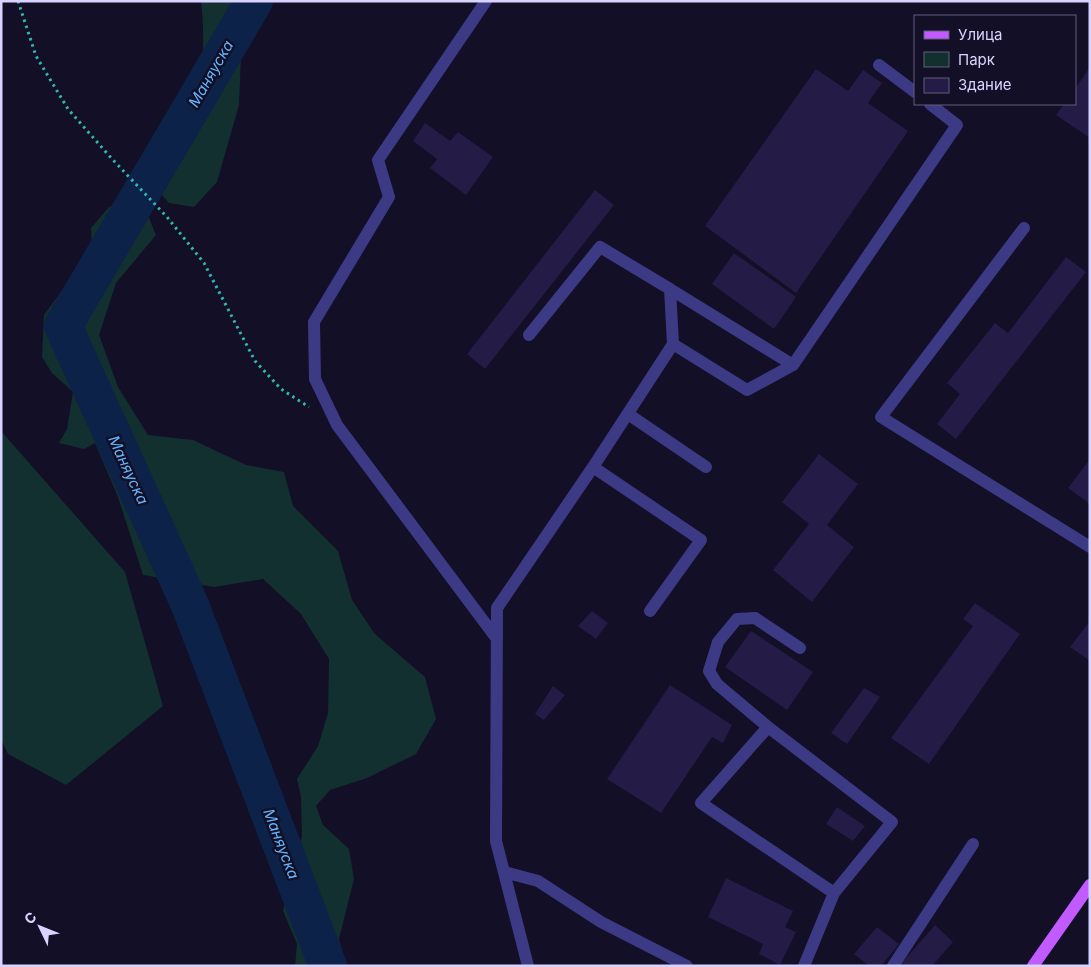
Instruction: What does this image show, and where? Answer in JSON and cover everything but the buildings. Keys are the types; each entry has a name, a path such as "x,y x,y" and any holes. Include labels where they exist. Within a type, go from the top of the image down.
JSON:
{"main road":[{"path":"1033,966 1090,886"}],"lane":[{"path":"486,1 378,160 389,197 314,322 315,379 337,425 497,640"},
{"path":"879,65 914,91"},
{"path":"673,344 746,390 793,364 957,124 931,105"},
{"path":"1024,228 881,417 1090,547"},
{"path":"529,335 600,247 793,364"},
{"path":"528,966 496,841 497,608 593,467 673,344 670,289"},
{"path":"628,414 706,467"},
{"path":"593,467 701,540 650,610"},
{"path":"800,648 755,618 737,619 718,642 709,671 717,684 768,727 892,822 834,893 804,966"},
{"path":"768,727 701,803 834,893"},
{"path":"893,966 973,844"},
{"path":"504,872 538,882 601,922 687,966"}],"path":[{"path":"18,1 36,56 68,109 166,216 204,263 255,361 281,389 313,410"}],"green space":[{"path":"201,1 237,1 241,56 239,105 217,182 194,207 169,203 142,173 140,163 150,153 183,144 199,127 203,48"},
{"path":"124,203 146,213 156,235 116,283 99,335 118,387 148,435 193,440 246,465 284,472 293,506 338,551 352,600 375,634 425,677 436,719 416,754 367,778 330,790 316,806 323,825 349,849 354,879 339,939 346,966 295,966 297,944 283,911 302,836 301,797 297,779 318,746 328,713 329,659 301,614 263,579 214,587 143,575 118,497 95,443 84,449 59,443 67,429 73,392 52,373 42,357 44,315 61,292 88,270 92,250 91,228 109,207"},
{"path":"1,431 125,572 163,706 66,785 8,754 1,739"}],"waterway":[{"name":"Маняуска","path":"254,1 63,326 190,605 328,966"}]}
